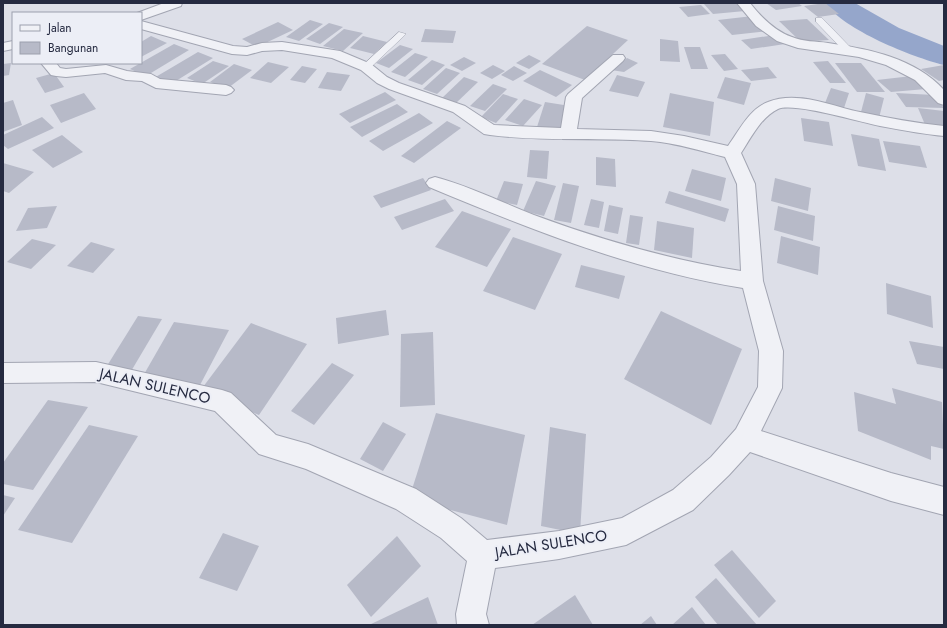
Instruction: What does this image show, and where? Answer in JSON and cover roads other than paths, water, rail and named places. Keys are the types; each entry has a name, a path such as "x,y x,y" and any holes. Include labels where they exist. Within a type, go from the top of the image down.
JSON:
{"street":[{"path":"142,16 176,3"},
{"path":"743,3 771,32 782,38 804,44 848,50 896,62 918,76 944,100"},
{"path":"142,25 232,50 247,51 262,47 282,46 335,54 366,67 382,80 394,86 459,109 490,130 507,132 651,136 684,141 732,153 761,113 774,105 806,104 841,113 944,131"},
{"path":"568,134 574,97 589,82 618,58"},
{"path":"49,64 56,72 66,73 84,70 106,70 126,75 146,77 156,83 226,90"},
{"name":"JALAN SULENCO","path":"3,374 96,372 222,401 268,445 308,457 406,499 451,528 483,554 559,545 626,531 683,500 720,466 745,438 770,388 771,351 752,281 746,184 732,153"},
{"path":"434,183 552,230 632,255 686,270 752,281"},
{"path":"745,438 891,487 944,501"},
{"path":"473,625 470,614 483,554"}],"lane":[{"path":"819,20 848,50"},
{"path":"366,67 402,34"}],"waterway":[{"path":"838,3 876,28 915,46 944,56"}]}
